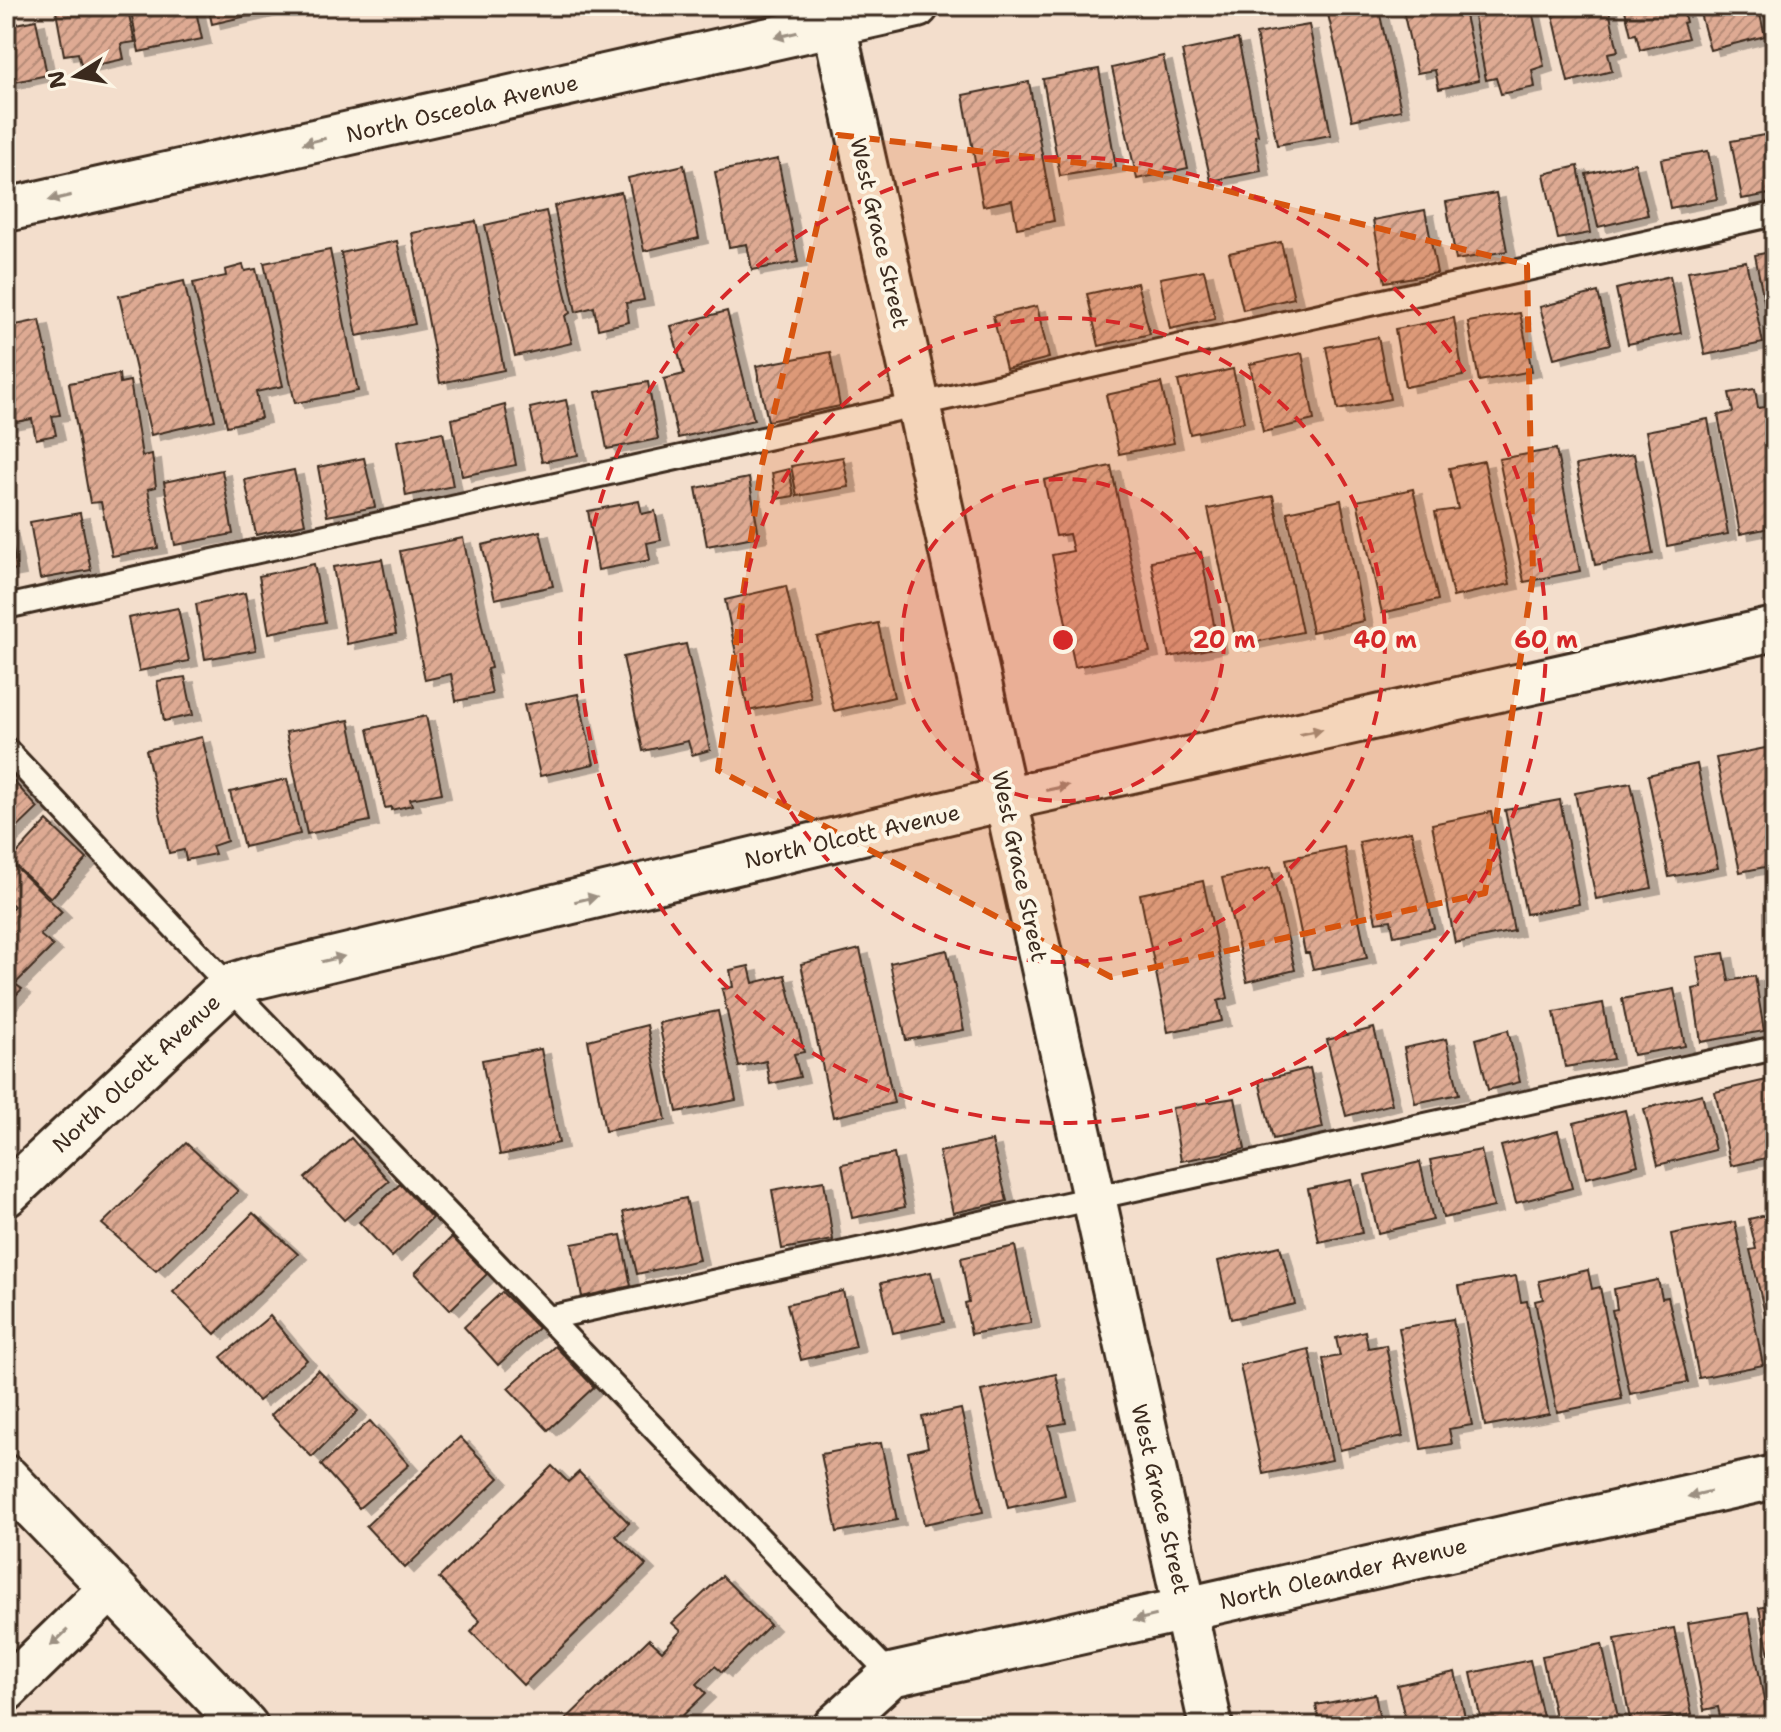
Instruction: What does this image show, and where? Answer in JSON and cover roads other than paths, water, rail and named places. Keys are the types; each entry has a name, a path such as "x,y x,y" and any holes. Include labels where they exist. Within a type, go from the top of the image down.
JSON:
{"main road":[{"path":"6,1478 245,1726"}],"street":[{"name":"North Osceola Avenue","path":"6,210 832,15 917,6"},
{"name":"West Grace Street","path":"832,15 1211,1726"},
{"name":"North Olcott Avenue","path":"6,1195 229,986 257,977 1005,799 1775,629"},
{"name":"North Oleander Avenue","path":"835,1726 891,1675 1775,1477"},
{"path":"6,1690 112,1587"}],"lane":[{"path":"6,607 1775,214"},
{"path":"6,749 229,986 891,1675"},
{"path":"549,1318 1775,1048"}]}
